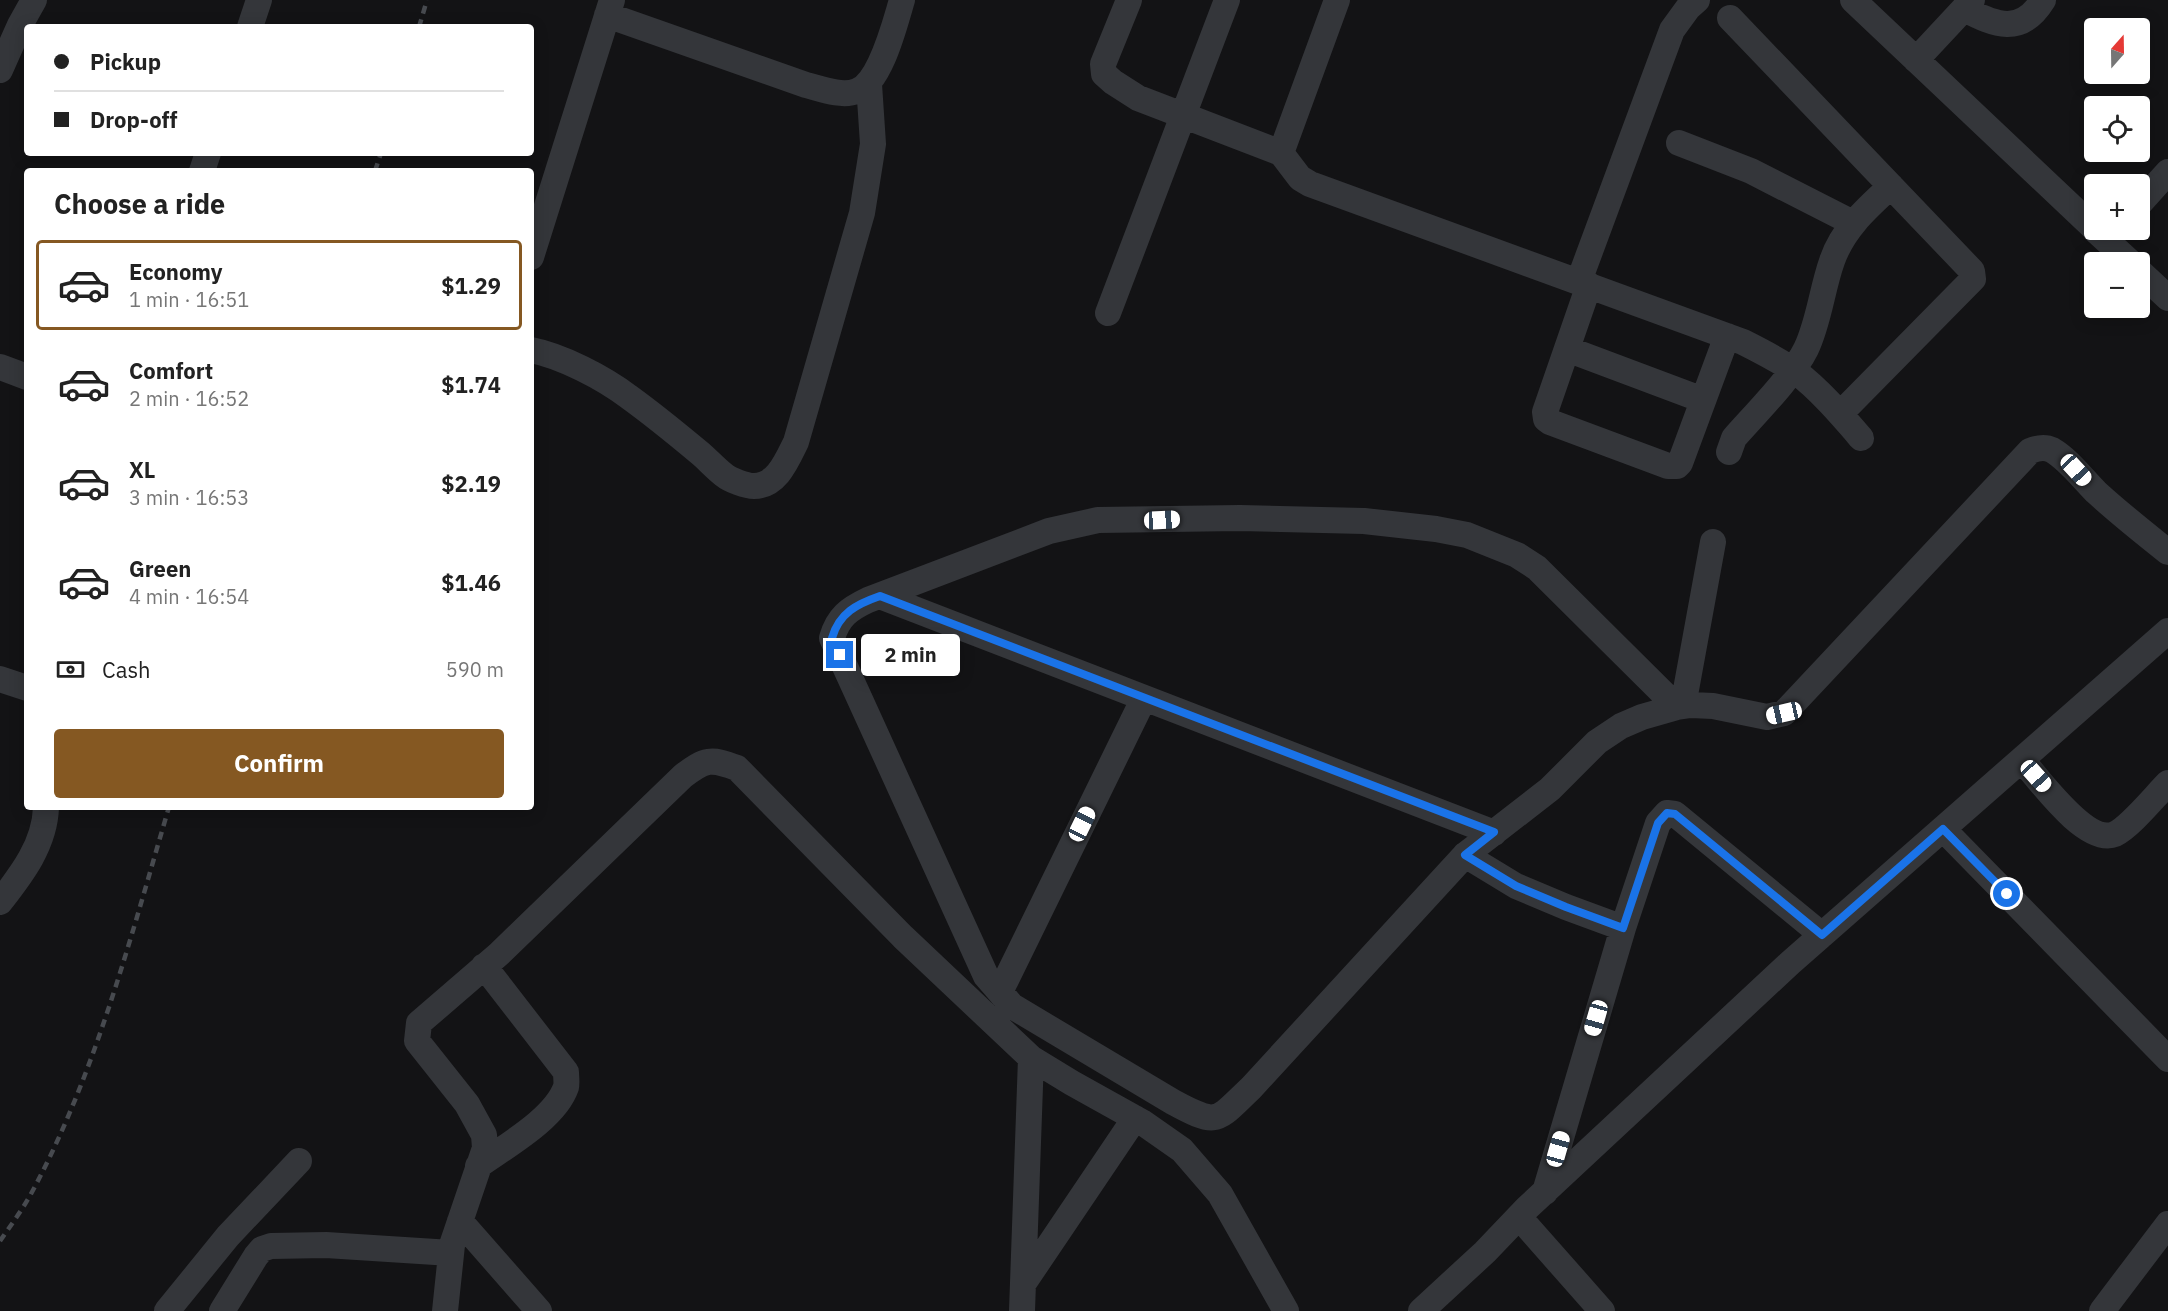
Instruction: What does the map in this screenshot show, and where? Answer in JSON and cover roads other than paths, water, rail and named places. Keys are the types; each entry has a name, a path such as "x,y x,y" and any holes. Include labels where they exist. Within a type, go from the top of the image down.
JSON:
{"street":[{"path":"0,70 34,0"},
{"path":"251,24 259,0"},
{"path":"534,248 610,8 827,91 856,92 869,84 880,65 902,0"},
{"path":"1129,0 1103,64 1104,74 1138,98 1281,153 1300,177 1310,184 1727,336 1773,357 1792,370 1840,414 1861,438"},
{"path":"1108,313 1227,0"},
{"path":"1281,153 1337,0"},
{"path":"1853,0 2084,214"},
{"path":"1916,60 1968,4 1993,23 2016,24 2028,18 2043,0"},
{"path":"1684,3 1671,30 1584,283 1566,349 1545,412 1546,419 1668,466 1677,466 1727,336"},
{"path":"1730,18 1972,271 1973,279 1840,414"},
{"path":"534,351 588,372 627,395 726,477 753,486 765,484 774,478 786,462 796,442 862,213 873,144 869,84"},
{"path":"1679,143 1751,171 1853,223"},
{"path":"2150,192 2168,172"},
{"path":"1729,452 1734,438 1792,370 1807,347 1832,259 1844,235 1853,223 1891,186"},
{"path":"2110,240 2121,252"},
{"path":"2150,281 2168,298"},
{"path":"1566,349 1703,400"},
{"path":"0,367 24,376"},
{"path":"1680,706 1537,568 1517,555 1467,535 1364,521 1240,518 1098,520 1049,531 850,609 835,626 832,638 986,976 1012,1006 1173,1102 1197,1115 1210,1118 1221,1117 1251,1088 1465,855 1550,789 1597,742 1621,726 1680,706 1713,706 1767,717 1784,713 2030,451 2039,447 2051,449 2076,470 2096,492 2168,552"},
{"path":"1680,706 1713,542"},
{"path":"880,596 1494,832"},
{"path":"1421,1311 1545,1192 1822,935 2168,631"},
{"path":"0,679 24,687"},
{"path":"1000,992 1144,698"},
{"path":"445,1311 451,1253 485,1148 484,1135 467,1104 417,1041 419,1023 484,966 683,776 700,763 717,760 737,768 903,937 1031,1058 1135,1118 1182,1150 1220,1194 1286,1311"},
{"path":"2022,760 2078,822 2092,832 2101,835 2114,834 2125,826 2168,783"},
{"path":"0,902 27,867 43,832 46,810"},
{"path":"1545,1192 1623,928 1658,823 1667,813 1675,814 1822,935"},
{"path":"1943,829 2168,1059"},
{"path":"1465,855 1516,886 1623,928"},
{"path":"478,1166 540,1121 556,1104 566,1086 566,1072 484,966"},
{"path":"1022,1311 1031,1058"},
{"path":"1023,1284 1135,1118"},
{"path":"168,1311 228,1236 299,1161"},
{"path":"252,1210 262,1249"},
{"path":"1519,1217 1602,1311"},
{"path":"460,1221 539,1311"},
{"path":"2102,1311 2168,1224"},
{"path":"200,1270 229,1305 262,1249 290,1244 451,1253"}],"railway":[{"path":"420,24 427,0"},
{"path":"376,168 380,156"},
{"path":"0,1241 32,1192 75,1100 126,954 168,810"}]}
